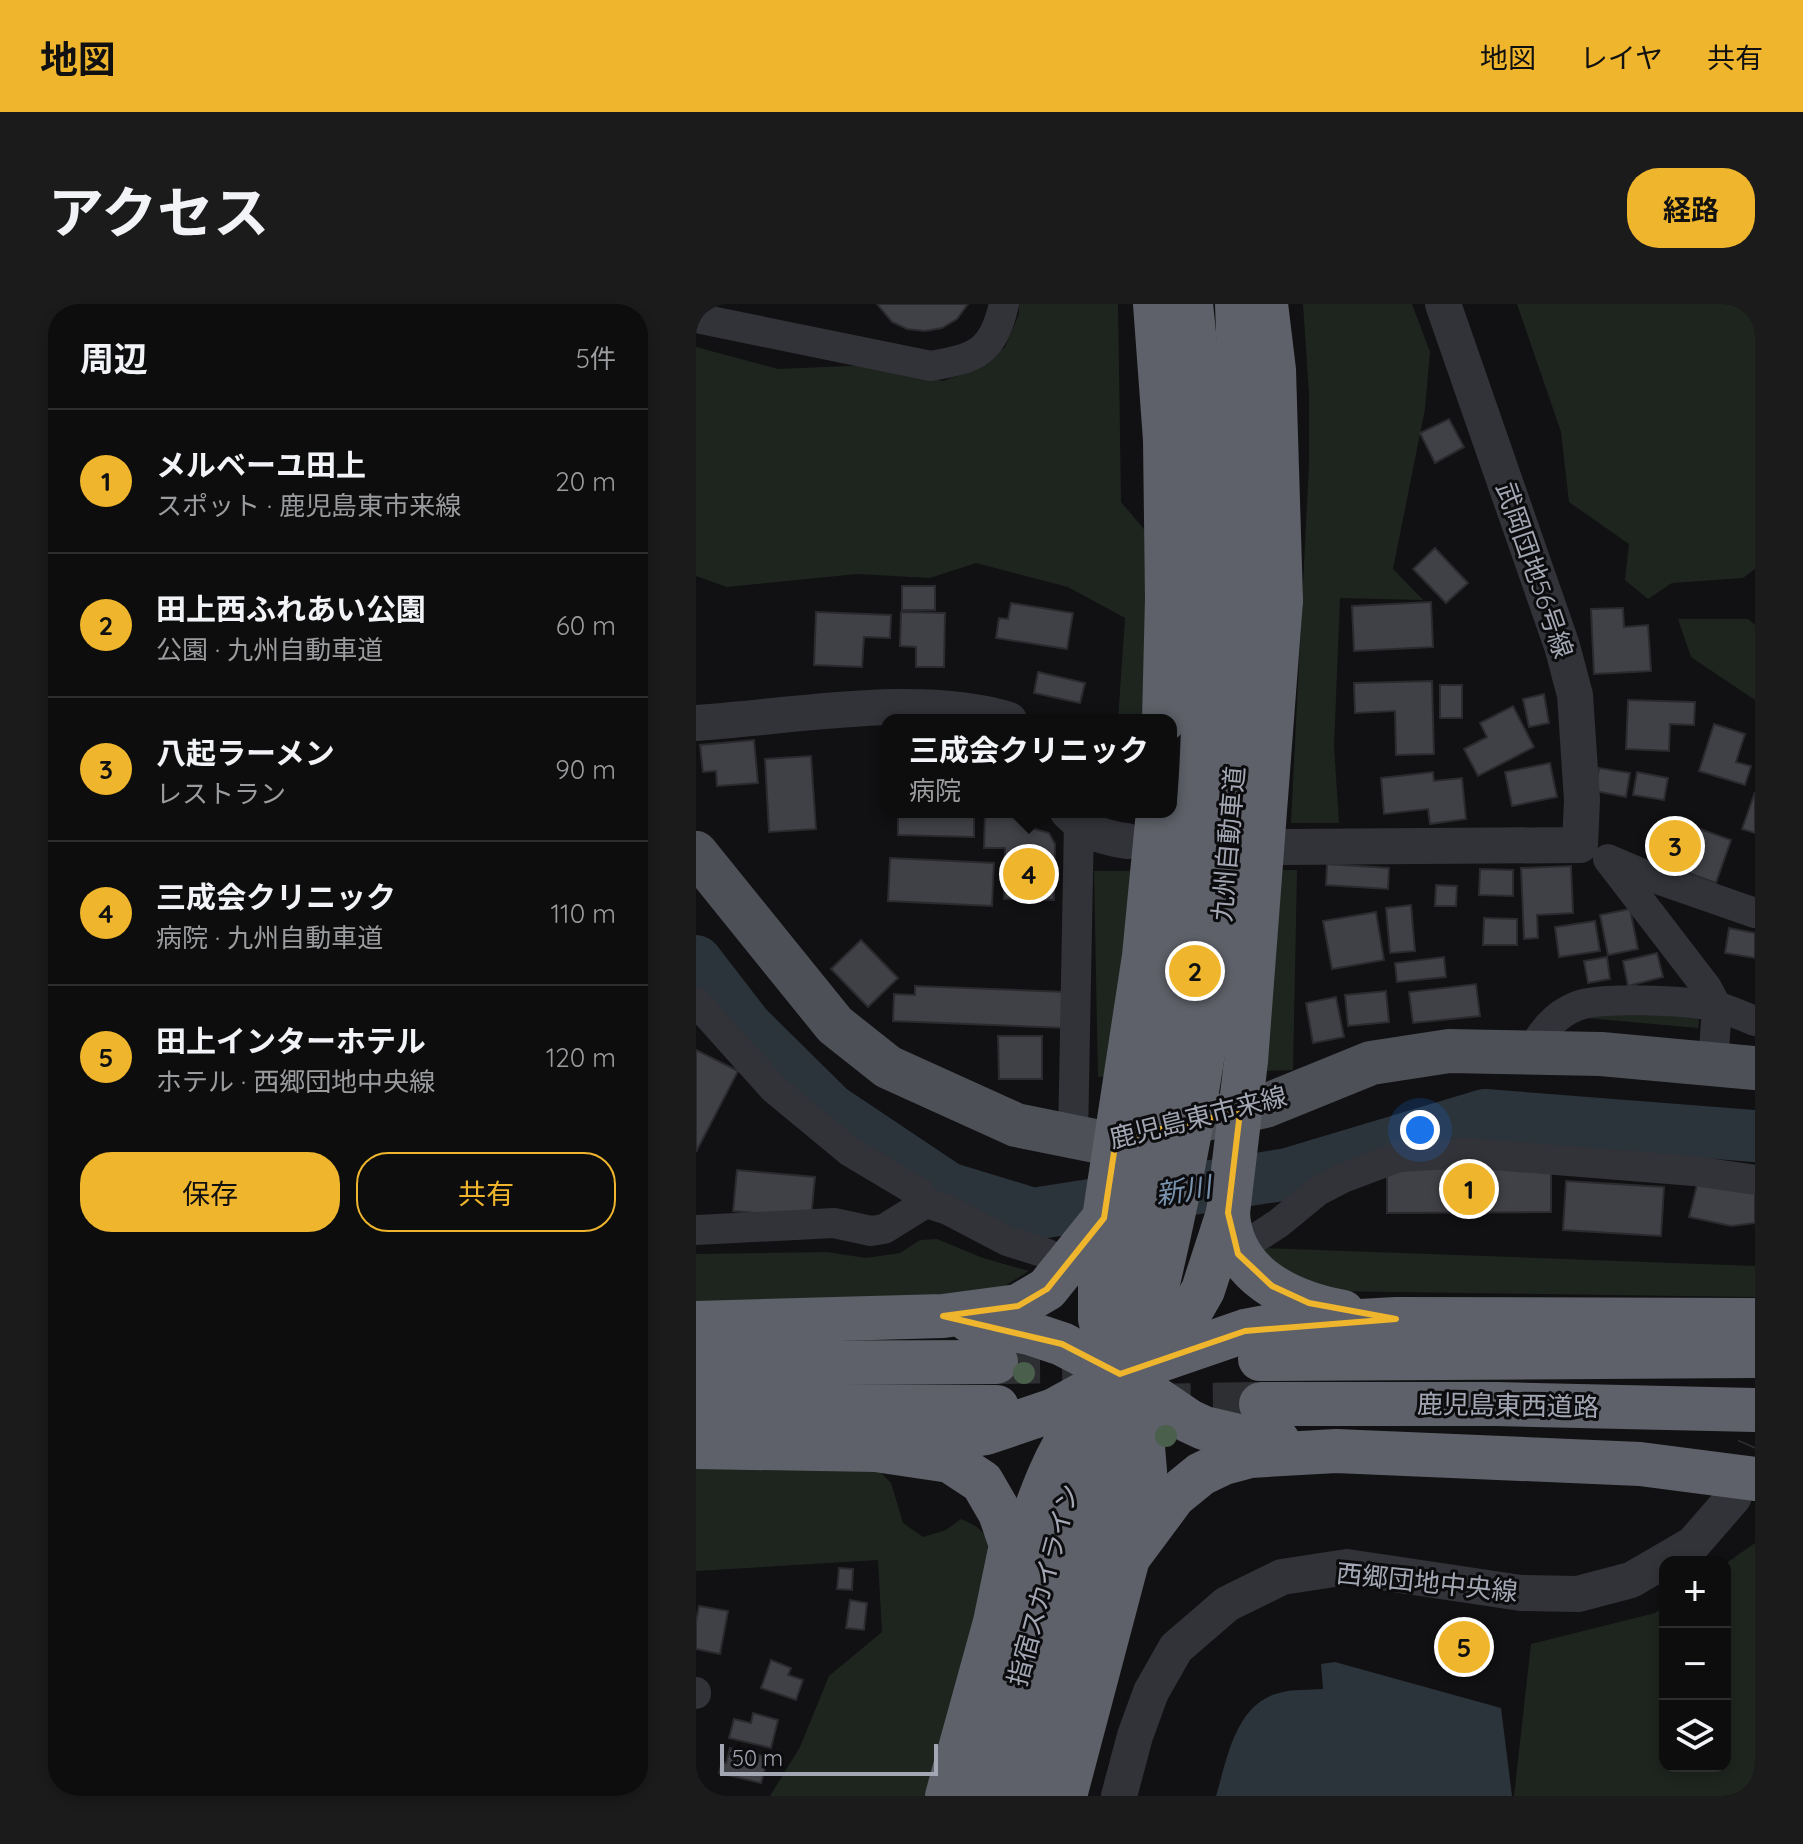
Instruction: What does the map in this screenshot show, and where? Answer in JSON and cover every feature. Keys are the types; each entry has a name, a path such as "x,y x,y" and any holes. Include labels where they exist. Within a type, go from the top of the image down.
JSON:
{"highway":[{"path":"876,1450 986,1433 1054,1410 1118,1375 1184,1323 1243,1225 1246,1061 1225,598 1165,440 1155,304"},
{"name":"九州自動車道","path":"1191,304 1225,598"},
{"name":"九州自動車道","path":"1118,1375 1136,1223 1184,936 1225,598 1244,505 1237,304"},
{"path":"1167,714 1225,598 1274,370 1266,304"},
{"path":"1065,1796 1128,1558 1145,1471 1141,1423 1118,1375 1100,1319 1100,1284 1104,1218 1144,956 1157,818"},
{"path":"696,1323 943,1316 1018,1306 1047,1289 1104,1218"},
{"path":"1243,1225 1228,1227 1238,1254 1247,1266 1272,1286 1290,1296 1329,1309 1396,1319"},
{"path":"943,1316 1029,1333 1062,1344 1204,1428 1247,1438 1336,1451"},
{"path":"1118,1375 1245,1331 1272,1326 1396,1319 1755,1320"},
{"name":"鹿児島東西道路","path":"1260,1359 1741,1358"},
{"path":"696,1363 996,1362"},
{"name":"指宿スカイライン","path":"987,1796 1034,1620 1118,1375"},
{"name":"鹿児島東西道路","path":"1261,1404 1496,1404 1706,1408 1755,1412"},
{"path":"696,1405 997,1407"},
{"path":"696,1447 876,1450 950,1461 982,1482 1000,1513 1034,1620 947,1796"},
{"path":"1128,1558 1174,1496 1201,1474 1250,1456 1336,1451 1640,1464 1744,1488"},
{"name":"指宿スカイライン","path":"1027,1796 1034,1620"}],"main road":[{"name":"鹿児島東市来線","path":"696,853 835,1025 888,1067 1016,1125 1073,1138 1100,1142 1265,1106 1371,1063 1449,1051 1601,1054 1734,1066"}],"street":[{"path":"696,318 931,366 966,360 988,345 999,326 1004,304"},
{"name":"武岡団地56号線","path":"1443,304 1558,635 1575,695 1582,800 1594,852"},
{"path":"696,723 879,708 967,710 984,714"},
{"path":"1073,1138 1074,818"},
{"path":"1075,818 1102,838 1127,841"},
{"path":"1282,847 1594,852 1643,874 1755,913"},
{"path":"1594,852 1707,988 1717,1007 1734,1066"},
{"path":"696,1002 774,1089 849,1151 921,1194 926,1203 948,1210 1007,1241 1048,1254"},
{"path":"1530,1053 1545,1027 1577,1005 1680,1002 1717,1007 1755,1021"},
{"path":"1243,1225 1279,1223 1318,1191 1399,1157 1468,1153 1694,1171 1755,1180"},
{"path":"696,1230 834,1223 871,1231 884,1229 926,1203"},
{"name":"西郷団地中央線","path":"1119,1796 1151,1692 1176,1648 1227,1604 1282,1577 1347,1567 1521,1593 1578,1594 1631,1580 1693,1544 1744,1488"}],"highlighted area":[{"path":"1240,1112 1228,1213 1238,1254 1272,1286 1309,1303 1396,1319 1245,1331 1120,1374 1062,1344 943,1316 1018,1306 1047,1289 1104,1218 1116,1139"}],"shaded area":[{"path":"1019,304 1118,304 1121,502 1154,541 1152,714 1118,714 1125,618 1068,587 976,563 930,578 857,574 727,587 696,576 696,347 778,369 872,365 943,381 976,369 1005,347 1019,314"},
{"path":"1303,304 1412,304 1430,352 1425,409 1393,569 1423,600 1340,598 1334,746 1339,823 1291,823 1309,465 1309,394"},
{"path":"1517,304 1755,304 1755,569 1743,578 1672,583 1648,599 1625,580 1629,544 1569,502 1561,432"},
{"path":"1678,619 1748,619 1755,625 1755,700 1691,657"},
{"path":"1297,870 1293,1070 1098,1077 1094,871"},
{"path":"1609,1010 1697,1014 1698,1028 1575,1017"},
{"path":"937,1239 983,1258 1029,1271 1000,1289 957,1297 696,1303 696,1254 827,1252 866,1258 900,1253 920,1240"},
{"path":"1263,1248 1755,1266 1755,1297 1316,1291 1282,1277"},
{"path":"696,1465 875,1467 891,1483 903,1523 923,1537 946,1530 961,1519 984,1534 992,1562 931,1796 770,1796 800,1747 829,1676 882,1632 878,1560 696,1571"},
{"path":"1755,1543 1755,1796 1514,1796 1531,1644 1659,1610 1659,1772 1731,1772 1731,1560"},
{"path":"1335,1662 1501,1708 1512,1796 1216,1796 1235,1735 1252,1709 1264,1699 1279,1693 1323,1689 1321,1664"}],"building":[{"path":"877,304 968,304 957,319 942,328 925,331 907,329 892,322"},
{"path":"1449,419 1464,447 1435,463 1420,433"},
{"path":"1435,548 1468,583 1446,603 1413,569"},
{"path":"902,586 935,586 935,610 902,610"},
{"path":"1431,602 1433,647 1354,651 1352,606"},
{"path":"1011,603 1073,613 1067,649 996,638 999,618 1008,619"},
{"path":"1623,608 1624,627 1648,625 1651,671 1594,674 1591,609"},
{"path":"816,612 891,615 890,638 864,637 862,667 814,665"},
{"path":"901,612 945,613 944,667 916,667 916,647 900,646"},
{"path":"1038,672 1085,683 1080,703 1034,693"},
{"path":"1432,681 1434,754 1396,755 1395,711 1355,713 1354,683"},
{"path":"1440,685 1462,685 1462,718 1440,718"},
{"path":"1544,694 1549,723 1529,727 1523,699"},
{"path":"1628,700 1695,702 1694,725 1670,724 1669,751 1626,749"},
{"path":"1513,706 1534,747 1478,776 1464,749 1487,737 1480,723"},
{"path":"1714,724 1745,734 1736,762 1751,766 1745,785 1699,771"},
{"path":"754,740 758,783 717,786 716,771 703,772 700,745"},
{"path":"811,756 816,829 769,832 765,759"},
{"path":"1550,763 1557,797 1512,806 1505,772"},
{"path":"1599,768 1630,773 1626,797 1595,791"},
{"path":"1433,772 1434,781 1462,778 1466,819 1430,824 1428,809 1384,814 1381,778"},
{"path":"1637,772 1668,778 1664,800 1633,795"},
{"path":"1755,792 1755,833 1742,829"},
{"path":"898,818 974,818 974,837 898,835"},
{"path":"985,818 1036,818 1035,829 1049,833 1055,844 1054,900 1004,899 1005,848 984,848"},
{"path":"1670,818 1731,840 1716,883 1655,861"},
{"path":"890,858 994,863 992,906 888,901"},
{"path":"1327,864 1389,868 1388,889 1326,885"},
{"path":"1571,866 1573,913 1537,915 1538,938 1524,939 1521,868"},
{"path":"1480,869 1513,870 1513,896 1479,895"},
{"path":"1436,885 1457,886 1456,906 1435,906"},
{"path":"1411,905 1415,951 1390,953 1386,908"},
{"path":"1630,909 1638,949 1608,955 1600,915"},
{"path":"1376,912 1384,960 1332,969 1323,921"},
{"path":"1484,918 1517,919 1517,945 1483,945"},
{"path":"1595,921 1600,951 1559,957 1555,927"},
{"path":"1729,928 1755,933 1755,958 1725,953"},
{"path":"861,940 898,978 868,1007 831,969"},
{"path":"1657,953 1663,977 1628,986 1623,961"},
{"path":"1444,957 1446,977 1397,982 1395,963"},
{"path":"1607,957 1610,979 1588,983 1584,961"},
{"path":"1476,984 1480,1016 1413,1023 1409,992"},
{"path":"915,986 1066,992 1065,1028 893,1021 894,994 915,995"},
{"path":"1386,991 1389,1022 1348,1026 1345,995"},
{"path":"1336,997 1344,1037 1313,1043 1306,1003"},
{"path":"998,1036 1042,1036 1042,1079 999,1079"},
{"path":"696,1050 738,1071 696,1152"},
{"path":"1551,1164 1551,1212 1387,1213 1387,1165"},
{"path":"737,1170 815,1177 811,1218 733,1211"},
{"path":"1699,1177 1755,1189 1755,1223 1731,1226 1689,1217"},
{"path":"1566,1181 1664,1187 1661,1236 1563,1230"},
{"path":"839,1568 853,1569 852,1590 837,1589"},
{"path":"850,1600 867,1603 864,1630 846,1628"},
{"path":"699,1606 728,1611 720,1654 696,1649"},
{"path":"771,1660 791,1668 788,1675 803,1680 796,1700 761,1688"},
{"path":"753,1713 778,1720 771,1748 729,1738 734,1719 751,1723"},
{"path":"730,1748 768,1757 761,1783 719,1773"}],"waterway":[{"name":"新川","path":"696,961 747,1027 830,1109 948,1188 1033,1214 1288,1174 1485,1115 1755,1136"}],"tunnel":[{"path":"996,1362 1106,1361"},
{"path":"1147,1406 1261,1404"},
{"path":"1733,1498 1755,1447"}],"place":[{"name":"八起ラーメン","path":"1675,846"},
{"name":"三成会クリニック","path":"1029,874"},
{"name":"田上西ふれあい公園","path":"1195,971"},
{"name":"メルベーユ田上","path":"1469,1189"},
{"name":"田上インターホテル","path":"1464,1647"}]}
